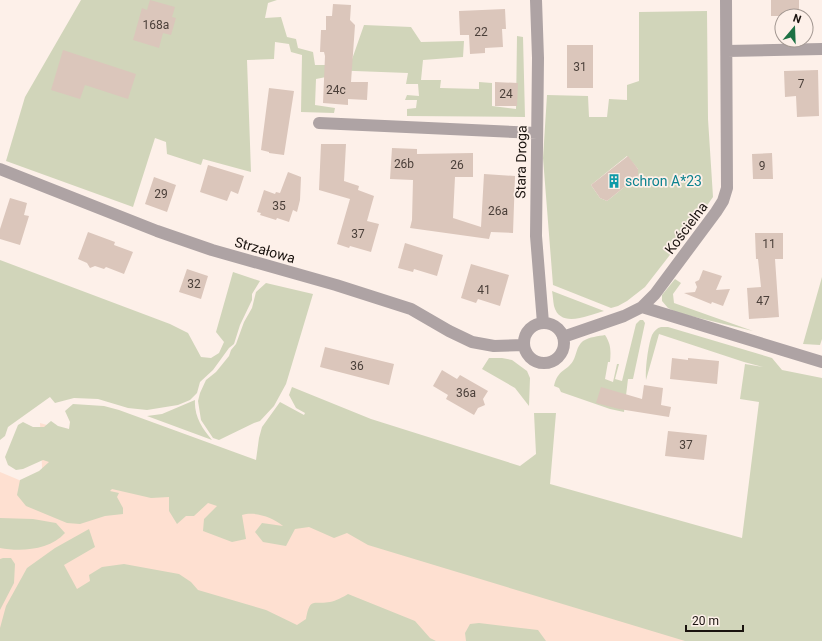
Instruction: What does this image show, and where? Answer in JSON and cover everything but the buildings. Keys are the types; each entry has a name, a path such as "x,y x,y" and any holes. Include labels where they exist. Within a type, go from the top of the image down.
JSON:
{"street":[{"name":"Stara Droga","path":"536,0 538,58 536,236 543,324"},
{"name":"Kościelna","path":"563,337 624,316 642,307 655,294 712,219 726,195 726,0"},
{"path":"727,51 822,49"},
{"path":"319,123 536,133"},
{"name":"Strzałowa","path":"0,169 142,225 212,250 411,308 449,331 472,342 494,346 524,345"},
{"path":"642,307 822,362"},
{"path":"550,324 560,331 563,337 563,350 560,356 550,363 532,360 524,345 527,333 537,325 550,324"}],"shaded area":[{"path":"40,423 798,641 0,641 0,472 43,490"}],"green space":[{"path":"81,0 277,0 268,3 265,18 281,17 287,37 296,39 298,48 313,52 315,65 350,65 364,25 411,27 421,42 464,41 463,57 423,60 421,80 441,80 440,88 479,89 479,82 492,83 492,106 516,109 517,36 523,37 525,117 407,116 407,109 416,108 417,100 405,100 407,95 419,96 418,84 406,84 408,73 328,70 326,77 316,79 315,105 335,108 334,113 301,112 302,55 291,52 289,44 275,42 274,59 247,60 251,172 203,159 201,165 167,154 166,142 155,138 133,207 6,161 25,97"},
{"path":"707,11 708,119 713,197 645,287 627,301 611,308 553,285 543,158 547,95 588,96 589,117 607,117 609,99 627,100 627,85 639,81 639,12","holes":["627,156 638,169 638,176 607,201 600,198 591,185"]},
{"path":"0,260 170,324 188,333 201,357 211,358 219,353 224,342 216,332 233,272 260,281 252,294 252,300 240,325 234,344 229,348 213,370 200,382 197,393 190,400 178,405 147,410 128,408 98,399 74,398 55,403 50,397 8,427 5,436 0,440"},
{"path":"822,277 822,339 820,345 803,344"},
{"path":"675,279 681,283 673,294 674,303 753,331 678,313 668,308 662,301 662,295"},
{"path":"266,283 313,294 286,384 274,406 260,421 219,440 213,438 201,420 198,401 200,393 206,380 216,372 229,356 252,308 256,292"},
{"path":"552,291 604,311 576,319 562,317 557,313 554,306"},
{"path":"640,320 643,320 645,323 633,379 628,379 624,412 610,409 561,392 559,388 554,386 558,376 573,361 578,348 583,341 605,335 610,348 610,362 608,362 605,379 613,382 617,364 619,364 615,379 622,381 636,324"},
{"path":"668,327 772,358 782,370 822,378 822,641 685,641 368,545 347,533 334,538 309,527 295,529 286,546 263,542 255,532 262,523 283,526 274,520 258,514 242,515 246,539 232,542 203,531 204,519 217,506 208,503 194,516 186,516 177,524 169,511 169,497 151,498 112,489 110,491 119,493 117,497 123,508 123,514 105,516 80,524 67,523 26,506 17,495 20,480 39,471 49,462 43,460 23,469 16,470 8,465 5,457 18,425 23,422 33,427 44,427 51,421 58,426 69,429 70,422 65,411 73,404 104,406 119,410 256,460 262,427 280,402 304,415 305,413 296,408 289,395 292,387 371,419 520,466 536,454 534,413 556,413 550,484 742,538 759,402 740,399 745,364 763,367 659,334 646,380 647,358 652,335 658,328"},
{"path":"489,358 512,360 527,371 530,378 529,406 515,388 482,369"},
{"path":"195,400 199,422 212,440 147,416 162,414"},
{"path":"0,518 33,519 56,523 65,533 59,539 51,543 35,548 17,550 0,548"},
{"path":"89,529 95,547 64,565 77,589 90,581 89,575 102,567 124,564 179,574 191,582 198,590 266,610 297,625 306,619 311,604 325,603 339,599 348,594 415,621 430,638 436,641 0,641 0,628 6,606 27,568 55,548"},
{"path":"11,558 15,564 14,583 0,610 0,559"},
{"path":"479,623 538,630 546,641 466,641 465,633 470,624"}],"place":[{"name":"schron A*23","path":"614,181"}]}
